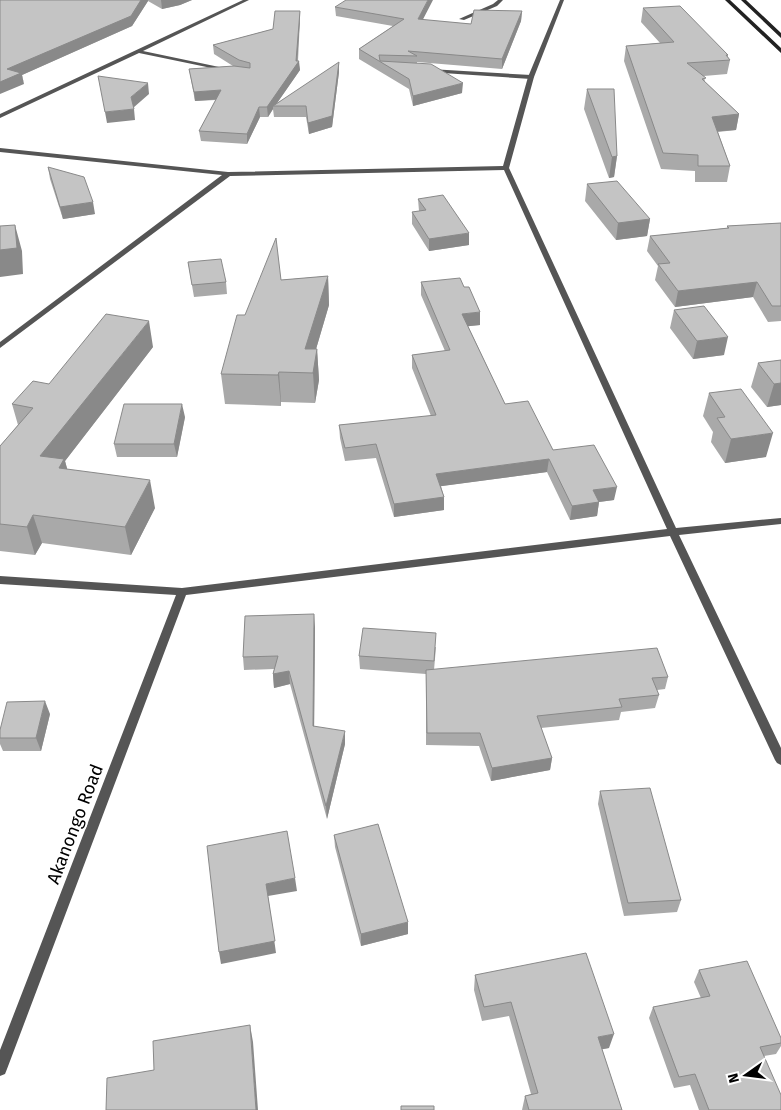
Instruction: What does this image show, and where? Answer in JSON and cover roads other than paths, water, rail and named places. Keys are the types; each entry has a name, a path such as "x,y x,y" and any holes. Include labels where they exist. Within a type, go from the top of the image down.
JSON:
{"main road":[{"path":"727,0 781,51"},
{"path":"743,0 781,36"}],"street":[{"path":"0,116 247,0"},
{"path":"462,19 495,5 501,0"},
{"path":"562,0 530,77 506,168 673,532 781,760"},
{"path":"137,52 230,71"},
{"path":"421,70 530,77"},
{"path":"0,150 228,174 506,168"},
{"path":"0,346 228,174"},
{"path":"0,580 182,592 673,532 781,522"},
{"name":"Akanongo Road","path":"0,1069 182,592"}]}
